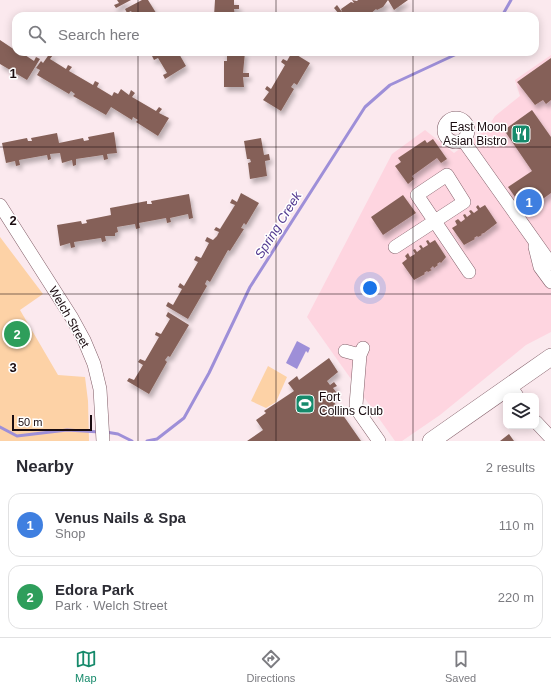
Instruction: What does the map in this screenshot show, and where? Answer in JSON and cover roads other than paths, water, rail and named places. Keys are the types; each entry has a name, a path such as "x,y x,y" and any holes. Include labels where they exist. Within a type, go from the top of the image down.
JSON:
{"main road":[{"path":"431,441 514,391 551,357"}],"street":[{"path":"463,140 551,264"},
{"name":"Welch Street","path":"0,205 72,318 84,340 96,371 104,441"},
{"path":"396,247 435,221 469,272"},
{"path":"531,236 540,267 551,282"},
{"path":"346,351 362,351 356,405 358,411 379,441"},
{"path":"539,425 551,438"}],"waterway":[{"name":"Spring Creek","path":"504,12 511,0"},
{"name":"Spring Creek","path":"147,441 157,439 184,418 209,373 250,287 365,107 390,85 452,56"},
{"name":"Spring Creek","path":"0,427 17,436 67,430 100,432"},
{"name":"Spring Creek","path":"106,432 118,434 132,441"}],"place":[{"name":"East Moon Asian Bistro","path":"521,134"},
{"name":"Venus Nails & Spa","path":"529,202"},
{"name":"Edora Park","path":"17,334"},
{"name":"Fort Collins Club","path":"305,404"}]}
